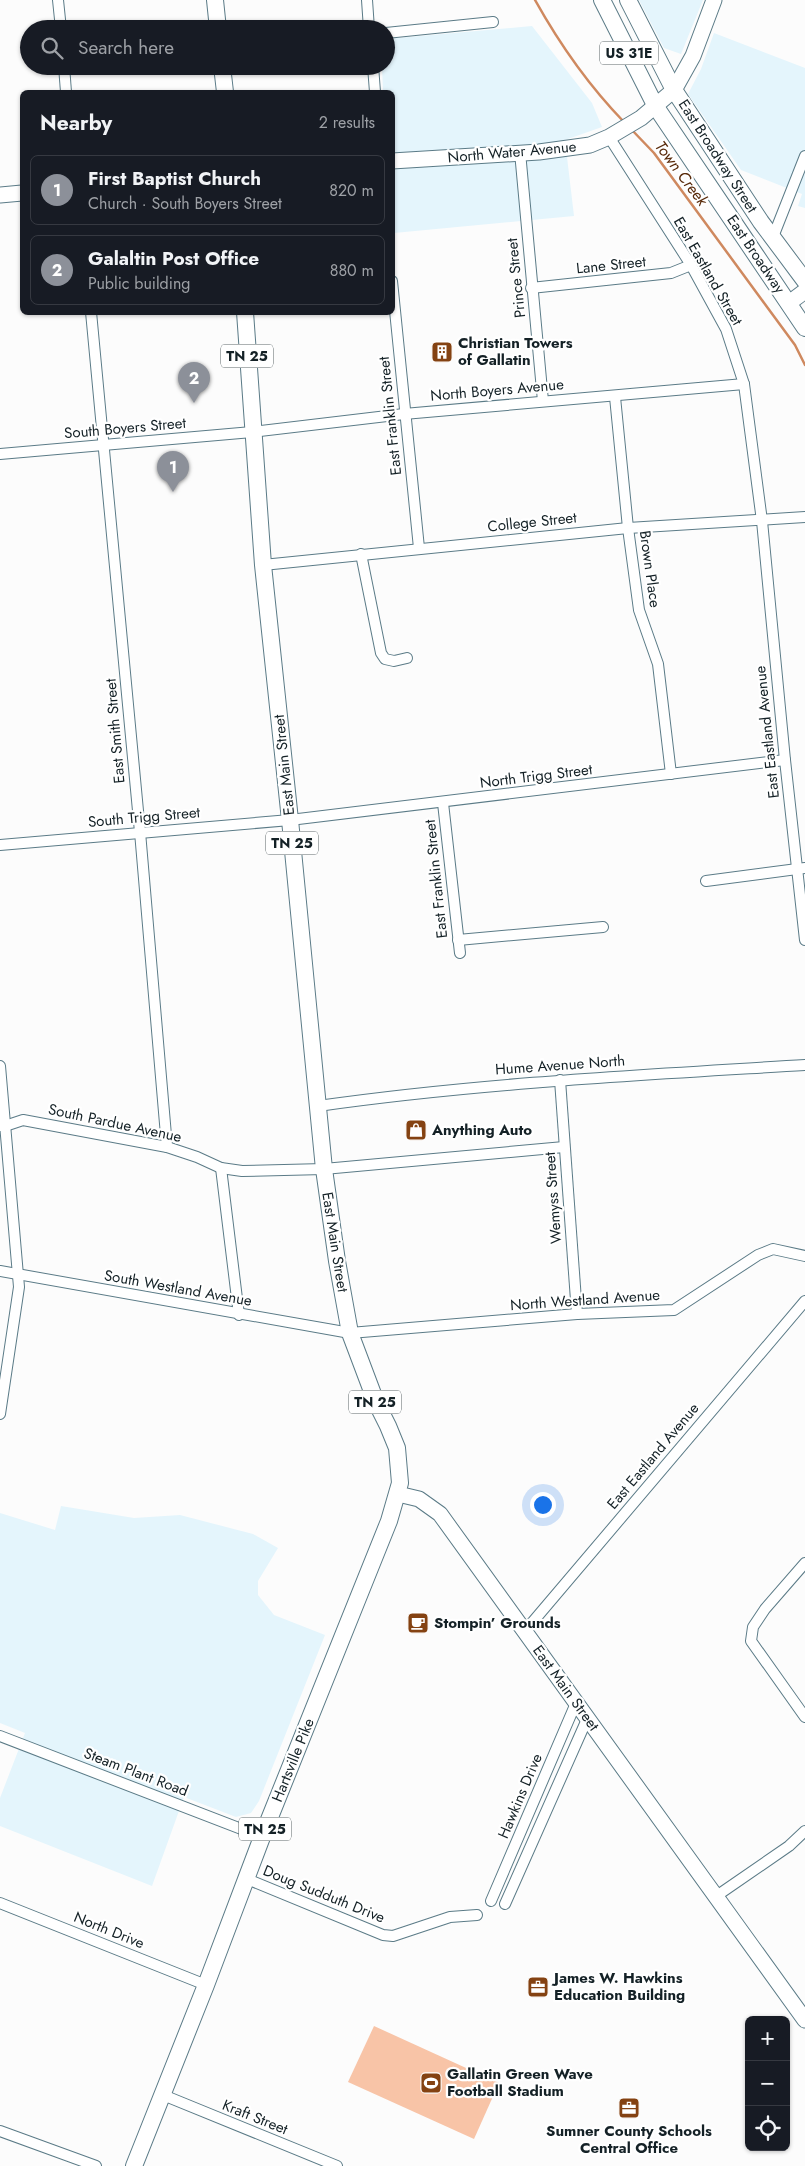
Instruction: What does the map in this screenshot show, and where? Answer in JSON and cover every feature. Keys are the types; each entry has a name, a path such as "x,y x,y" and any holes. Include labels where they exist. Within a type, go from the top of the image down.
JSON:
{"main road":[{"path":"215,0 217,20"},
{"name":"US 31E","path":"602,0 656,107"},
{"name":"US 31E","path":"628,0 674,90"},
{"path":"223,75 225,90"},
{"name":"East Broadway Street","path":"674,90 762,222"},
{"name":"East Broadway","path":"656,107 805,328"},
{"name":"East Broadway","path":"762,222 803,274"},
{"name":"East Main Street","path":"244,315 263,565 324,1169 336,1262 350,1333 396,1448 400,1470 398,1494"},
{"name":"Hartsville Pike","path":"134,2166 262,1837 370,1572 398,1494"}],"street":[{"path":"58,0 59,20"},
{"path":"367,0 368,20"},
{"name":"North Water Avenue","path":"395,161 539,152 590,145 613,135 656,107 674,90 692,56 714,0"},
{"path":"395,31 493,22"},
{"path":"65,75 66,90"},
{"path":"374,75 375,90"},
{"name":"East Eastland Street","path":"613,135 691,265 726,329 744,384 762,521"},
{"name":"Prince Street","path":"520,152 531,288 543,401"},
{"path":"773,237 805,156"},
{"path":"0,195 20,194"},
{"name":"Lane Street","path":"531,288 671,273 691,265"},
{"path":"789,303 805,290"},
{"name":"East Franklin Street","path":"395,314 419,548"},
{"name":"East Smith Street","path":"91,315 140,832 167,1147"},
{"name":"North Boyers Avenue","path":"252,432 404,414 744,384"},
{"name":"Brown Place","path":"615,396 628,528 639,610 658,664 671,774"},
{"name":"South Boyers Street","path":"0,454 252,432"},
{"name":"College Street","path":"263,565 628,528 805,518"},
{"name":"East Eastland Avenue","path":"762,521 785,760 801,869 805,940"},
{"path":"361,554 381,653 385,659 394,661 407,658"},
{"name":"North Trigg Street","path":"290,820 785,760"},
{"name":"East Franklin Street","path":"443,802 460,953"},
{"name":"South Trigg Street","path":"0,845 290,820"},
{"path":"706,881 801,869"},
{"path":"458,940 604,927"},
{"name":"Hume Avenue North","path":"318,1106 400,1094 560,1080 805,1065"},
{"path":"0,1066 3,1126 19,1288 0,1414"},
{"name":"Wemyss Street","path":"560,1080 578,1314"},
{"name":"South Pardue Avenue","path":"3,1126 23,1120 167,1147 197,1157 221,1168 242,1171 324,1169 564,1147"},
{"path":"221,1168 239,1315"},
{"name":"North Westland Avenue","path":"350,1333 578,1314 674,1310 758,1255 773,1249 805,1256"},
{"name":"South Westland Avenue","path":"0,1271 239,1315 350,1333"},
{"name":"East Eastland Avenue","path":"525,1631 805,1301"},
{"name":"East Main Street","path":"398,1494 419,1499 440,1514 805,2020"},
{"path":"805,1563 765,1609 753,1627 751,1641 805,1717"},
{"name":"Hawkins Drive","path":"491,1901 576,1703"},
{"name":"Hawkins Drive","path":"505,1904 588,1717"},
{"name":"Steam Plant Road","path":"0,1736 262,1837"},
{"path":"715,1897 789,1846 805,1831"},
{"name":"Doug Sudduth Drive","path":"247,1879 383,1935 393,1936 450,1917 476,1915"},
{"name":"North Drive","path":"0,1903 206,1985"},
{"name":"Kraft Street","path":"162,2095 337,2166"},
{"path":"0,2131 96,2166"}],"shaded area":[{"path":"639,0 703,0 681,54 664,48"},
{"path":"532,26 592,103 602,127 565,140 574,216 395,233 395,90 383,90 382,75 395,75 395,38"},
{"path":"714,33 805,68 805,208 798,206 802,194 741,170 688,94 701,69"},
{"path":"61,1506 134,1518 180,1515 253,1534 278,1548 258,1581 258,1595 274,1615 325,1635 259,1801 251,1813 236,1817 184,1797 152,1886 0,1826 0,1798 25,1733 0,1723 0,1513 55,1530"},
{"path":"374,2026 499,2083 474,2139 348,2082"}],"waterway":[{"name":"Town Creek","path":"535,0 576,64 624,122"},
{"name":"Town Creek","path":"631,129 654,153 795,345 805,365"}],"place":[{"name":"Christian Towers of Gallatin","path":"442,352"},
{"name":"Galaltin Post Office","path":"194,403"},
{"name":"First Baptist Church","path":"173,492"},
{"name":"Anything Auto","path":"416,1130"},
{"name":"Stompin’ Grounds","path":"418,1623"},
{"name":"James W. Hawkins Education Building","path":"538,1987"},
{"name":"Gallatin Green Wave Football Stadium","path":"431,2083"},
{"name":"Sumner County Schools Central Office","path":"629,2108"}]}
